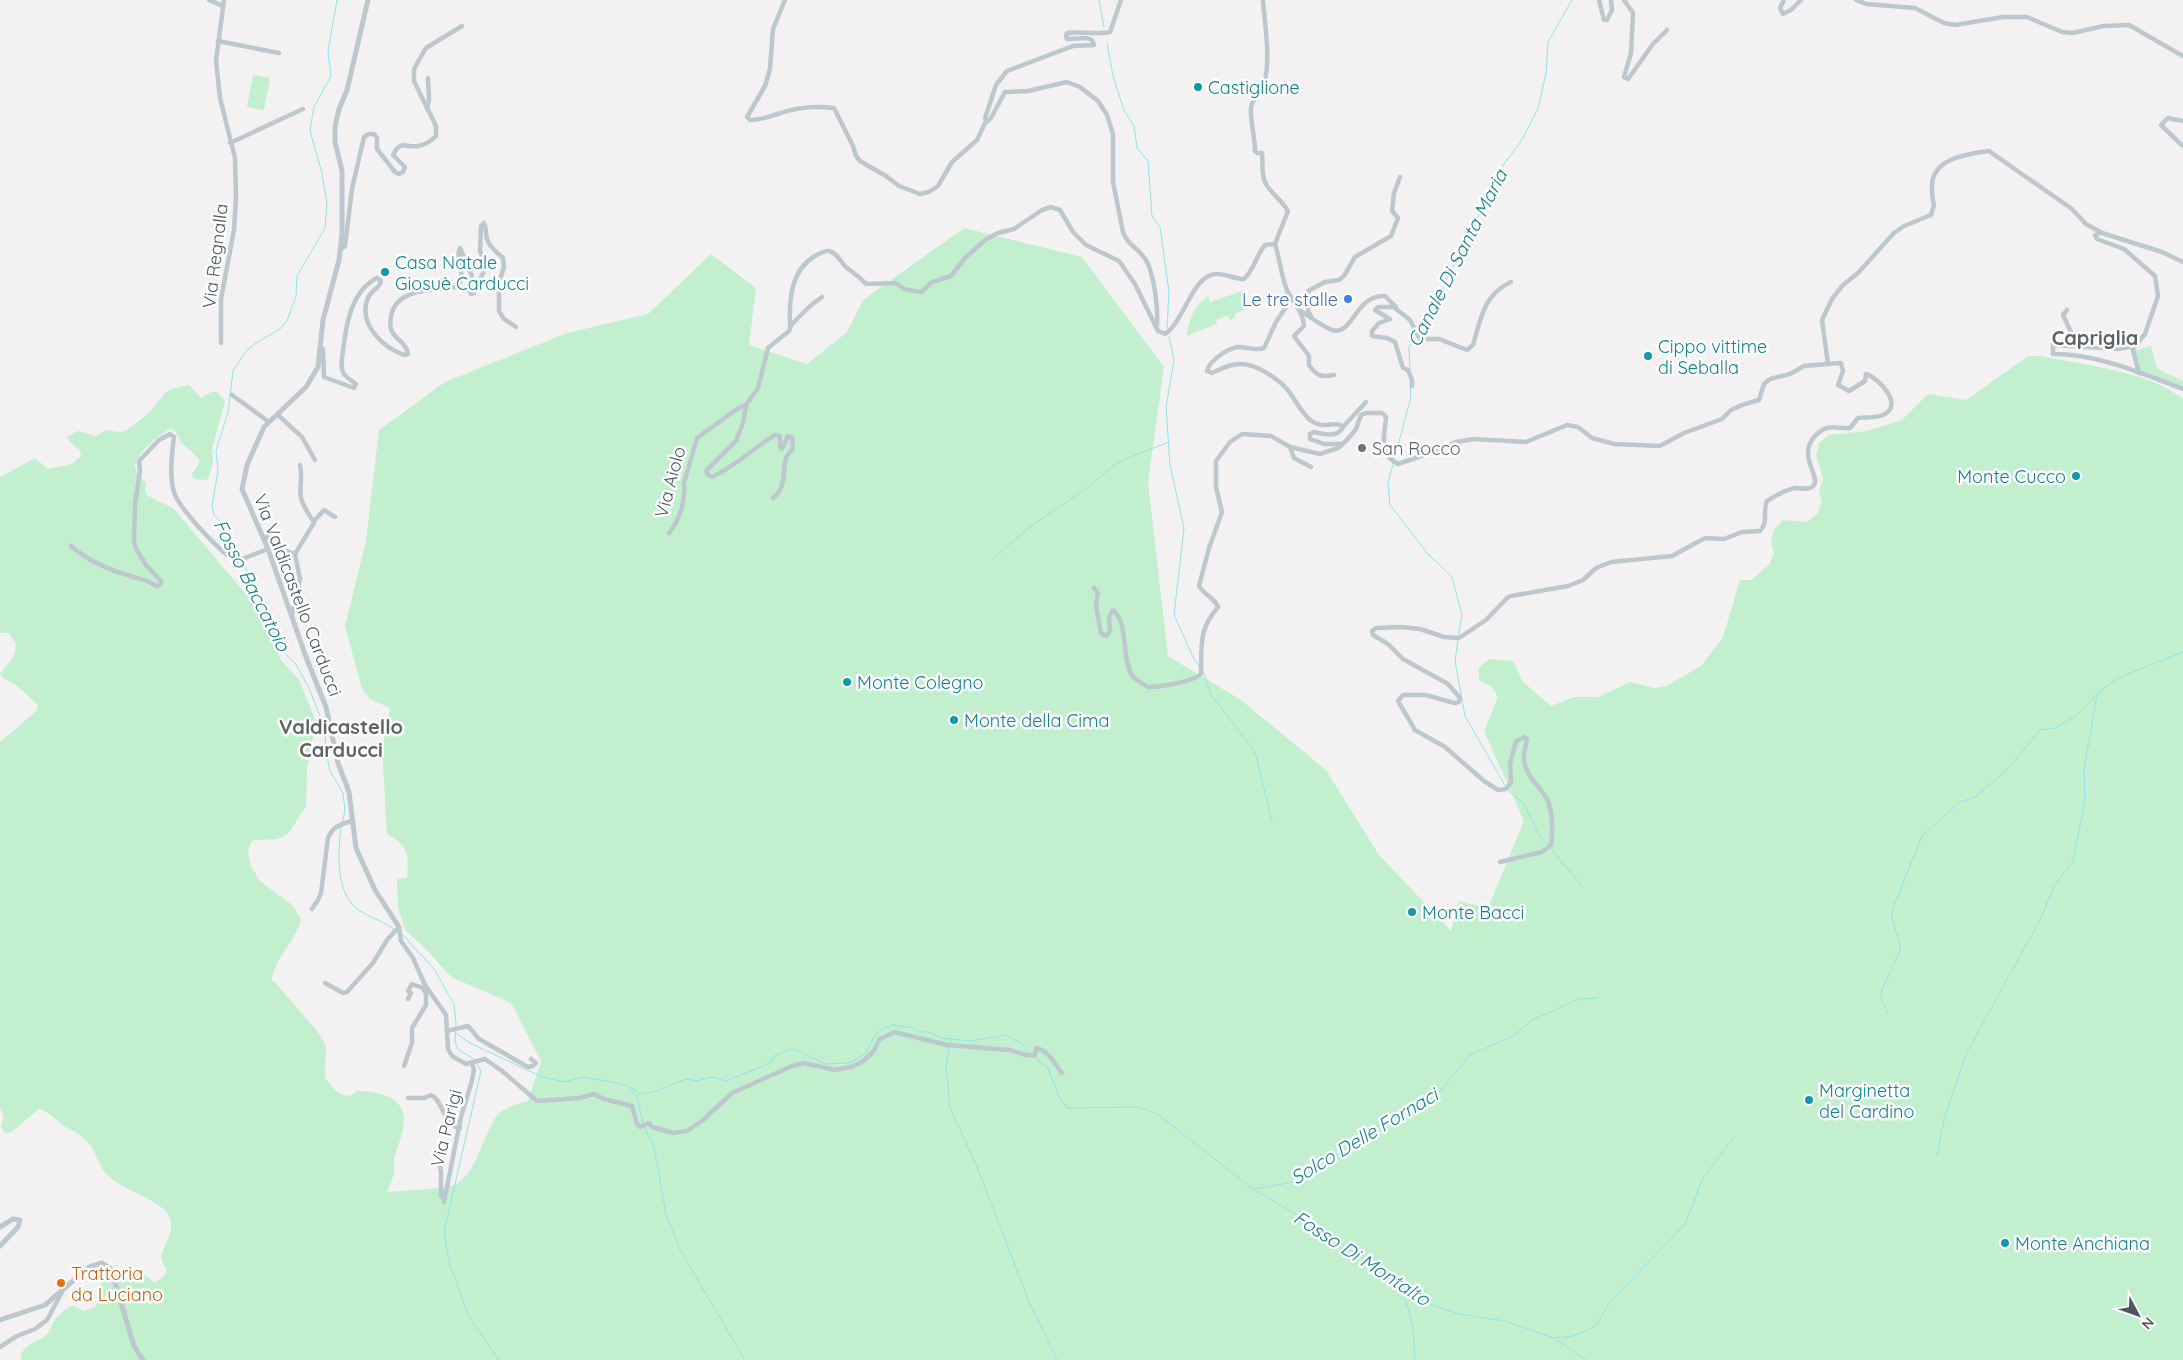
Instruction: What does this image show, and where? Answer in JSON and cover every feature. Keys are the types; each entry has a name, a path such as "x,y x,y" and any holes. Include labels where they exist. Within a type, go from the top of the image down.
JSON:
{"street":[{"path":"209,0 223,6"},
{"name":"Via Regnalla","path":"221,343 221,299 234,227 235,158 230,143 218,84 216,61 224,0"},
{"name":"Via Valdicastello Carducci","path":"368,0 347,90 339,109 335,127 342,171 342,234 323,320 318,367 312,381 264,427 252,452 242,483 246,500 268,549 306,657 326,707 338,763 349,792 356,848 382,903 399,926 401,942 413,958 424,987 446,1016 448,1049 452,1056 466,1064 484,1060 498,1068 537,1101 579,1098 594,1094 604,1099 632,1106 638,1126 649,1123 652,1127 678,1134 687,1131 702,1121 732,1092 748,1087 792,1066 804,1063 835,1070 852,1067 862,1062 873,1052 880,1039 894,1032 947,1045 1010,1050 1032,1055 1036,1048 1043,1050 1062,1073"},
{"path":"785,0 773,29 770,69 765,86 747,117 750,120 761,120 783,112 808,107 834,108 860,161 899,186 920,194 929,192 938,186 952,162 977,140 986,120 986,114 996,85 1007,71 1073,46 1094,45 1092,40 1087,38 1067,39 1066,36 1076,32 1092,31 1103,34 1110,32 1122,0"},
{"path":"1263,0 1265,32 1268,45 1265,80 1263,87 1251,106 1256,151 1257,153 1262,153 1266,185 1284,204 1288,212 1275,244 1288,292 1300,311 1304,326 1294,336 1309,356 1308,365 1315,374 1320,376 1334,375"},
{"path":"1599,0 1604,20 1607,20 1612,10 1610,0"},
{"path":"1624,0 1633,13 1631,53 1624,77 1628,79 1653,44 1667,30"},
{"path":"1784,0 1780,8 1783,14 1791,10 1802,0"},
{"path":"1856,0 1866,4 1915,8 1944,23 1956,25 2003,17 2027,17 2062,32 2074,33 2103,26 2129,25 2183,56"},
{"path":"340,250 345,246 352,189 364,137 374,134 377,138 377,149 395,172 399,174 403,172 405,167 393,155 397,148 403,145 417,146 430,142 436,136 436,126 414,82 414,69 426,48 462,26"},
{"path":"218,41 279,53"},
{"path":"427,111 430,100 428,78"},
{"path":"986,120 991,118 1004,94 1008,91 1028,91 1067,82 1080,87 1098,101 1108,115 1113,134 1113,182 1121,224 1126,240 1144,256 1152,275 1158,312 1156,327"},
{"path":"230,143 303,110"},
{"path":"2183,121 2168,118 2161,125 2183,146"},
{"path":"1828,364 1822,320 1832,299 1843,285 1858,273 1894,233 1904,226 1931,215 1934,205 1932,200 1932,179 1938,169 1954,158 1966,154 1989,151 2072,210 2086,224 2102,234"},
{"path":"1311,316 1308,311 1308,291 1325,282 1339,280 1344,276 1355,257 1390,236 1398,218 1392,211 1394,193 1400,176"},
{"path":"791,325 789,310 795,277 807,262 825,251 831,251 840,258 846,267 858,274 866,284 896,283 904,289 921,292 932,282 951,276 965,258 985,240 998,233 1014,229 1042,210 1051,207 1060,210 1073,232 1086,245 1119,261 1135,284 1158,331 1165,334 1171,330 1202,280 1216,274 1244,278 1253,268 1261,249 1265,245 1275,244"},
{"name":"Via Valdicastello Carducci","path":"320,347 323,349 324,354 324,377 354,388 356,384 343,374 342,368 349,314 356,298 369,282 377,278 381,281 380,286 369,296 366,311 369,326 377,338 392,351 404,356 408,354 408,350 392,332 390,322 394,305 405,295 456,287 460,283 462,276 458,252 460,248 472,276 470,294 474,293 484,271 485,264 480,251 479,240 480,226 484,223 487,228 487,239 503,258 504,267 499,283 499,312 504,319 516,327"},
{"path":"2139,373 2133,350 2145,334 2158,296 2155,276 2124,249 2095,237 2096,233 2162,252 2183,262"},
{"path":"1412,386 1411,377 1408,370 1403,368 1395,342 1387,338 1372,336 1375,326 1390,319 1375,310 1378,308 1394,308 1410,320 1420,339 1439,339 1467,350 1473,345 1490,298 1495,291 1512,282"},
{"path":"1288,292 1286,307 1276,322 1264,348 1255,350 1234,348 1210,364 1207,371 1212,373 1225,366 1240,363 1265,372 1283,385 1310,419 1320,426 1339,424 1342,428"},
{"path":"1300,311 1333,330 1341,330 1364,303 1376,296 1385,296 1395,305 1394,308"},
{"name":"Via Aiolo","path":"670,532 679,516 685,490 684,483 697,438 746,405 758,388 768,348 789,331 791,325 822,297"},
{"path":"2062,345 2071,332 2063,315 2067,310"},
{"path":"2135,346 2118,348 2053,345 2053,354 2068,354 2104,360 2183,389"},
{"path":"1094,588 1098,593 1096,606 1101,633 1106,636 1110,631 1109,617 1113,610 1119,615 1128,662 1133,676 1148,687 1157,687 1197,678 1201,674 1201,647 1204,625 1218,607 1204,593 1200,586 1222,512 1216,487 1216,461 1230,442 1242,434 1271,436 1290,447 1320,454 1326,453 1342,444 1356,429 1362,415 1374,412 1386,417 1384,449 1387,455 1398,464 1456,442 1474,439 1526,442 1567,425 1578,427 1592,438 1614,444 1660,446 1684,433 1722,419 1730,410 1758,400 1764,384 1770,379 1790,374 1804,366 1841,363 1843,371 1838,385 1848,391 1865,381 1866,374 1871,376 1890,397 1892,401 1891,408 1883,415 1858,418 1850,428 1831,427 1824,428 1819,432 1808,448 1808,456 1815,481 1814,486 1810,488 1793,488 1767,501 1765,506 1766,522 1760,531 1742,532 1724,539 1706,538 1672,556 1612,562 1596,568 1583,580 1568,586 1537,590 1507,598 1486,620 1459,638 1402,627 1376,628 1372,631 1373,634 1388,644 1403,659 1448,684 1460,698 1459,702 1454,703 1433,696 1403,695 1400,696 1398,701 1415,730 1445,747 1484,781 1498,790 1506,789 1511,782 1510,764 1516,740 1525,737 1527,740 1524,759 1530,777 1547,799 1550,807 1551,845 1542,852 1500,862"},
{"path":"232,395 269,422"},
{"path":"1342,444 1317,443 1309,437 1314,432 1330,435 1337,434 1366,402"},
{"name":"Via Aiolo","path":"746,405 743,423 736,440 706,470 708,475 712,477 716,475 740,461 775,435 780,436 780,447 782,449 788,436 792,438 793,448 786,457 786,468 780,489 773,498"},
{"path":"278,415 302,437 315,460"},
{"path":"71,546 84,557 156,586 160,585 161,581 146,566 136,549 134,541 135,504 140,482 138,461 153,446 170,434 174,438 172,454 174,493 209,539 233,560 241,561 268,549"},
{"path":"1290,447 1294,458 1311,467"},
{"path":"300,465 302,471 302,498 307,514 314,521"},
{"path":"292,615 300,579 295,554 314,521 324,510 335,517"},
{"path":"263,537 267,537 278,548 295,554"},
{"path":"312,909 321,893 330,832 336,827 352,821"},
{"path":"325,983 343,993 347,992 376,958 399,926"},
{"path":"404,1066 412,1043 412,1028 426,1005 424,987 412,984 408,991 411,993 408,999"},
{"path":"448,1030 462,1029 468,1026 479,1039 528,1067 536,1063 531,1059"},
{"name":"Via Parigi","path":"438,1160 441,1178 440,1196 444,1200 474,1063"},
{"path":"408,1098 424,1098 431,1095 437,1097 449,1121 456,1128 460,1128"},
{"path":"0,1227 13,1219 18,1218 20,1220 18,1227 0,1246"},
{"path":"0,1320 45,1305 89,1267 95,1264 106,1264 111,1269 115,1278 134,1346 143,1360"},
{"path":"0,1347 17,1336 35,1329 47,1320 62,1292"}],"green space":[{"path":"253,75 270,78 264,110 247,107"},
{"path":"964,228 1082,257 1164,367 1148,482 1168,656 1241,700 1326,770 1379,855 1451,931 1459,901 1488,908 1524,821 1484,731 1498,697 1491,686 1479,680 1479,667 1489,659 1513,661 1523,682 1551,706 1574,697 1598,697 1630,682 1654,688 1666,686 1701,666 1723,637 1740,580 1751,580 1769,565 1774,553 1771,541 1774,530 1783,520 1807,522 1817,514 1822,502 1819,491 1823,479 1816,455 1819,443 1829,435 1867,431 1902,420 1928,394 1966,400 2028,356 2040,356 2135,375 2169,389 2183,399 2183,1360 21,1360 23,1350 47,1334 54,1322 68,1308 73,1306 84,1311 96,1306 103,1289 95,1272 99,1268 123,1278 136,1268 155,1283 165,1275 167,1269 162,1257 171,1232 171,1224 169,1216 159,1206 112,1179 104,1171 84,1138 61,1124 45,1111 39,1109 10,1133 4,1132 1,1126 4,1117 0,1108 0,742 36,711 38,705 15,684 4,679 0,674 14,656 16,644 9,633 0,633 0,477 35,458 48,469 72,464 81,456 80,450 67,437 78,431 96,436 106,430 125,431 150,412 166,392 171,389 189,385 201,398 211,392 217,392 225,401 212,449 213,462 208,480 195,479 191,475 198,465 199,459 181,442 175,431 170,429 154,440 143,451 138,457 135,467 146,483 145,490 147,495 173,508 256,606 281,660 299,680 316,721 307,770 306,806 289,833 277,839 255,840 251,842 248,850 251,866 260,881 292,905 301,919 295,934 274,971 272,979 318,1032 326,1046 325,1078 336,1090 348,1096 357,1091 379,1093 393,1099 402,1110 404,1126 394,1157 394,1174 387,1192 451,1186 464,1178 470,1170 497,1116 507,1108 528,1101 541,1061 511,1003 451,977 426,949 405,930 398,907 397,879 407,878 408,863 404,847 387,834 382,749 390,708 370,699 362,689 345,626 366,541 379,430 445,382 567,333 648,314 711,254 756,288 749,345 807,364 847,332 863,300"},
{"path":"1242,291 1247,305 1244,306 1245,310 1234,314 1235,318 1230,320 1228,315 1216,320 1217,324 1187,336 1193,314 1199,304 1208,296 1210,302"},
{"path":"2151,346 2157,368 2183,381 2183,388 2140,372 2135,351"}],"waterway":[{"name":"Fosso Baccatoio","path":"337,0 328,51 331,76 314,107 310,131 322,173 327,203 325,228 297,276 296,296 287,321 280,329 247,350 233,371 228,412 216,451 218,471 212,506 214,515 224,526 267,612 277,642 295,663 309,688 325,729 326,752 330,771 343,793 345,811 342,823"},
{"path":"1099,0 1104,27"},
{"name":"Canale Di Santa Maria","path":"1419,333 1433,313 1450,271 1466,247 1494,177 1520,143 1538,109 1546,73 1548,42 1572,0"},
{"path":"1107,43 1113,76 1124,110 1134,126 1137,148 1148,161 1152,216 1160,227 1169,292 1167,328"},
{"path":"1169,336 1174,360 1166,407 1170,465 1184,528 1174,615 1199,666"},
{"name":"Canale Di Santa Maria","path":"1410,369 1409,347 1417,336"},
{"name":"Canale Di Santa Maria","path":"1394,460 1411,397 1410,386"},
{"path":"992,560 1032,525 1087,488 1118,462 1169,442"},
{"name":"Canale Di Santa Maria","path":"1393,464 1388,483 1390,505 1428,554 1452,577 1462,615 1458,637"},
{"name":"Canale Di Santa Maria","path":"1458,641 1455,661 1465,716 1506,787"},
{"path":"1888,1014 1881,999 1882,990 1901,948 1892,918 1893,908 1922,836 1960,802 1975,797 2007,770 2040,730 2055,728 2076,716 2097,694 2118,678 2183,652"},
{"path":"1203,671 1211,695 1255,752 1272,822"},
{"path":"1937,1155 1945,1115 1967,1052 2041,918 2055,884 2073,861 2085,801 2084,769 2097,695"},
{"name":"Canale Di Santa Maria","path":"1508,790 1524,804 1539,836 1548,845"},
{"name":"Fosso Baccatoio","path":"341,827 339,861 342,884 346,895 360,911 395,930"},
{"name":"Canale Di Santa Maria","path":"1550,848 1582,886"},
{"name":"Fosso Baccatoio","path":"403,935 434,969 454,1004 455,1042 458,1049 475,1060"},
{"name":"Solco Delle Fornaci","path":"1254,1189 1294,1182 1359,1141 1395,1112 1435,1097 1470,1055 1513,1036 1532,1020 1579,999 1597,998"},
{"path":"456,1033 470,1043 542,1077 564,1082 582,1077 618,1083 633,1088 640,1094 653,1092 686,1079 697,1081 712,1077 726,1081 763,1066 772,1061 774,1056 788,1050 796,1050 826,1064 850,1063 865,1054 876,1034 884,1028 893,1025 914,1028 918,1032 929,1032 942,1038 971,1041 1006,1035 1022,1044 1029,1052"},
{"path":"951,1039 946,1067 950,1108 976,1164 1030,1304 1057,1360"},
{"name":"Fosso Di Montalto","path":"1034,1057 1048,1068 1059,1097 1067,1108 1138,1107 1156,1113 1253,1189 1323,1230 1424,1302 1459,1314 1505,1321 1554,1338 1586,1360"},
{"path":"477,1064 481,1071 444,1232 450,1265 469,1317 499,1360"},
{"path":"630,1088 637,1097 643,1123"},
{"path":"644,1127 654,1147 666,1214 680,1250 745,1360"},
{"path":"1555,1338 1573,1336 1596,1326 1609,1303 1685,1224 1703,1178 1734,1137"},
{"path":"1403,1290 1413,1327 1415,1360"}],"place":[{"name":"Castiglione","path":"1198,87"},
{"name":"Casa Natale Giosuè Carducci","path":"385,272"},
{"name":"Le tre stalle","path":"1348,299"},
{"name":"Cippo vittime di Seballa","path":"1648,356"},
{"name":"San Rocco","path":"1362,448"},
{"name":"Monte Cucco","path":"2076,476"},
{"name":"Monte Colegno","path":"847,682"},
{"name":"Monte della Cima","path":"954,720"},
{"name":"Monte Bacci","path":"1412,912"},
{"name":"Marginetta del Cardino","path":"1809,1100"},
{"name":"Monte Anchiana","path":"2005,1243"},
{"name":"Trattoria da Luciano","path":"61,1283"}],"district":[{"name":"Capriglia","path":"2095,337"},
{"name":"Valdicastello Carducci","path":"341,738"}]}
